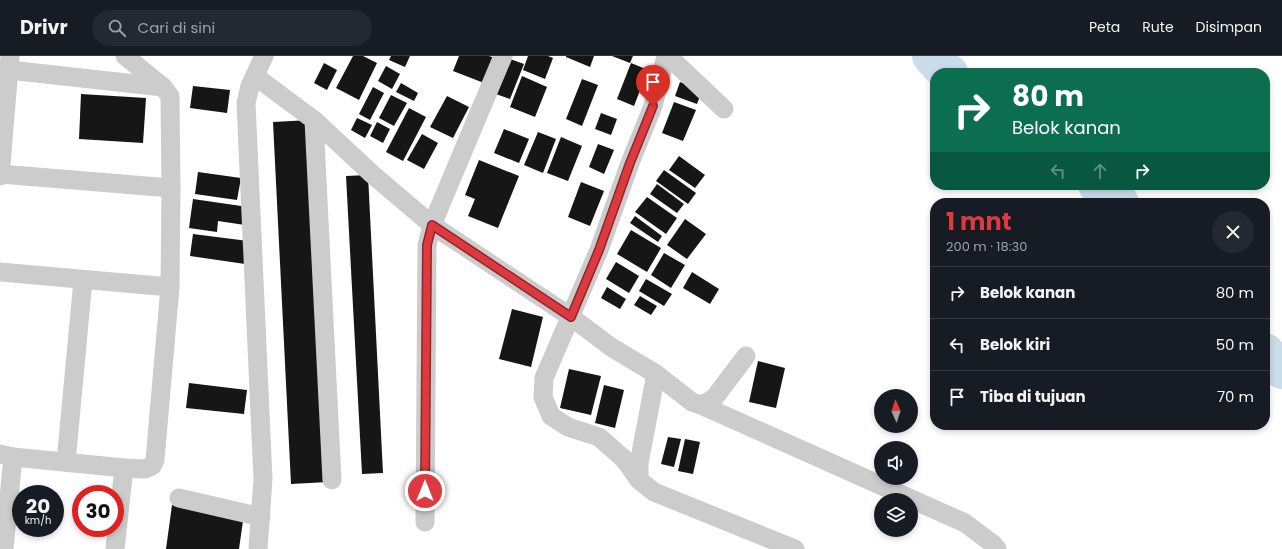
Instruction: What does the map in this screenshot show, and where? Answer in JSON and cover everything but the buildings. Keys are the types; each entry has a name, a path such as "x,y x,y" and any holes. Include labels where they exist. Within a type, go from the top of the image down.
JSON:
{"street":[{"path":"4,549 3,525 7,456 145,469 152,466 155,460 170,287 170,96 163,87 125,56"},
{"path":"258,549 263,473 246,103 247,94 264,56"},
{"path":"425,522 427,245 432,225 503,56"},
{"path":"724,109 667,56 653,106 630,163 599,250 544,378 543,397 551,416 568,426 599,437 624,459 639,480 654,492 795,549"},
{"path":"163,87 9,63 0,175 171,188"},
{"path":"255,76 314,120 372,174 432,225 571,317 611,347 656,374 692,402 965,523 993,544 997,549"},
{"path":"314,120 332,480"},
{"path":"0,272 170,287"},
{"path":"66,462 83,280"},
{"path":"701,405 714,397 746,356"},
{"path":"639,480 639,463 656,374"},
{"path":"115,549 124,468"},
{"path":"179,498 261,517"}],"waterway":[{"path":"931,56 943,68"},
{"path":"1103,190 1114,198"},
{"path":"1270,357 1282,370"}],"route":[{"path":"425,491 427,245 430,228 432,225 571,317 599,250 630,163 653,106"}]}
